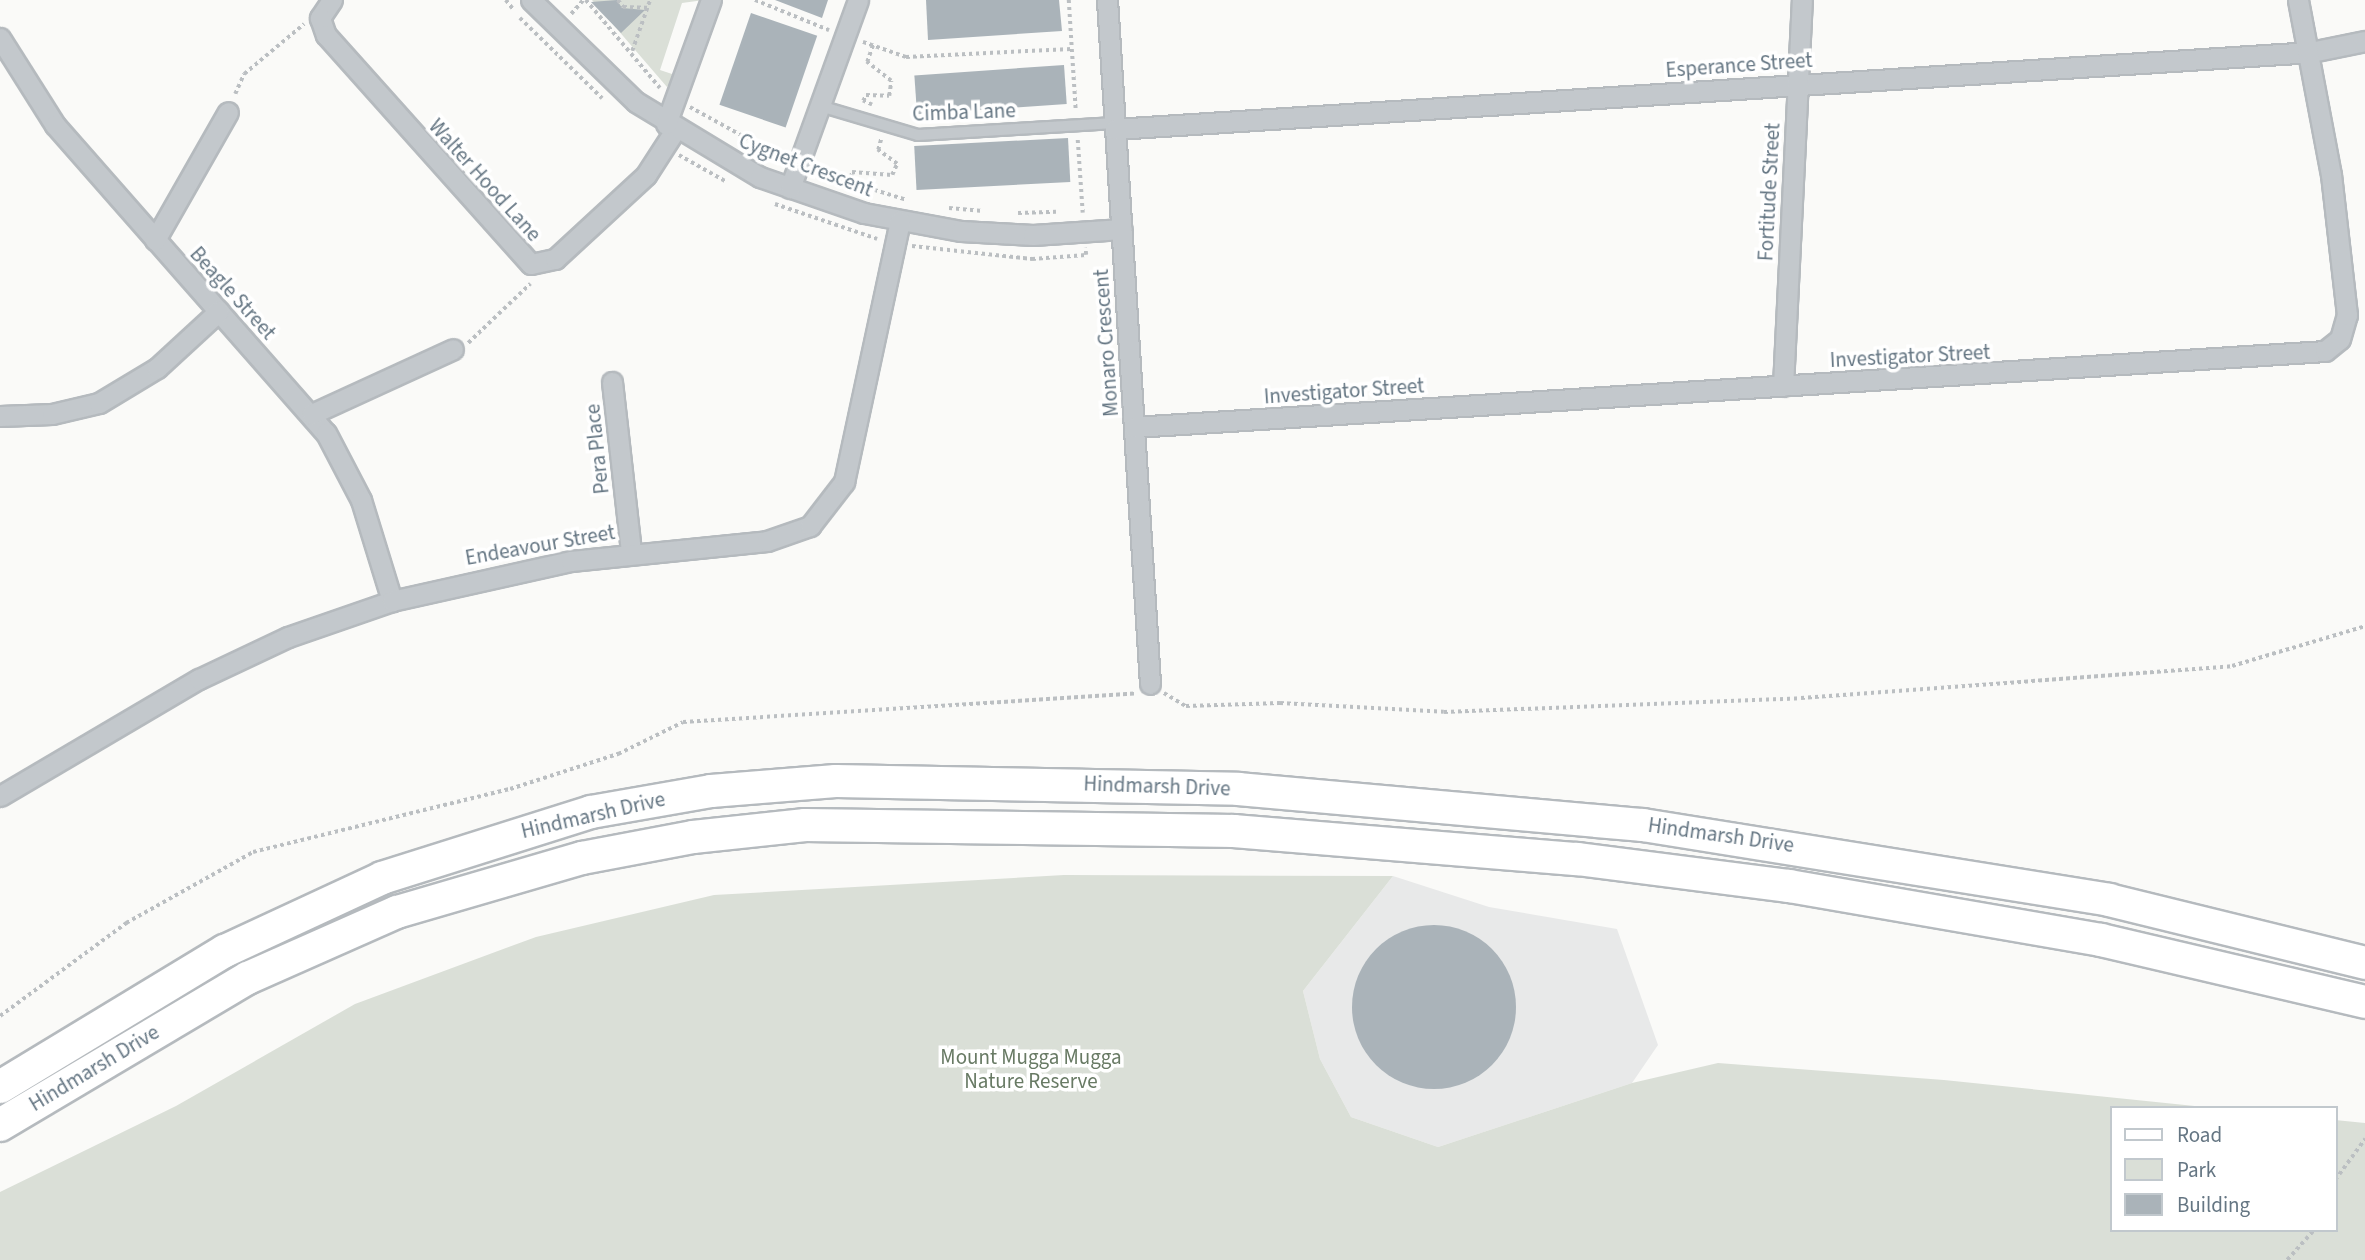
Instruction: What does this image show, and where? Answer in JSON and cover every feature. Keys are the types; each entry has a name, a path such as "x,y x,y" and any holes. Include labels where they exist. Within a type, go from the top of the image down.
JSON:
{"main road":[{"name":"Hindmarsh Drive","path":"0,1087 225,951 382,878 603,810 711,791 836,781 1226,788 1643,825 2109,900 2365,963"},
{"name":"Hindmarsh Drive","path":"0,1125 248,978 397,912 582,858 693,837 805,825 1234,831 1577,859 1801,888 2101,940 2365,1002"}],"street":[{"name":"Walter Hood Lane","path":"332,0 320,18 326,35 531,264 555,259 636,184 671,127"},
{"name":"Cygnet Crescent","path":"531,0 598,70 671,127 790,188 900,221 1033,235 1122,229"},
{"path":"671,127 711,0"},
{"path":"790,188 858,0"},
{"name":"Monaro Crescent","path":"1107,0 1150,684"},
{"name":"Fortitude Street","path":"1783,386 1802,0"},
{"name":"Investigator Street","path":"1134,427 2309,355 2333,346 2347,315 2311,52 2298,0"},
{"name":"Beagle Street","path":"0,38 55,125 312,414 353,480 392,601"},
{"name":"Esperance Street","path":"1115,126 2311,52 2365,41"},
{"path":"155,240 228,112"},
{"name":"Endeavour Street","path":"0,796 224,667 392,601 483,576 631,552 788,537 828,511 845,482 900,221"},
{"path":"0,416 52,414 99,403 157,369 219,311"},
{"path":"312,414 453,349"},
{"name":"Pera Place","path":"612,382 631,552"}],"lane":[{"name":"Cimba Lane","path":"820,106 918,135 1115,126"}],"path":[{"path":"618,0 623,7 647,8"},
{"path":"632,51 650,0"},
{"path":"755,0 906,57 1072,49"},
{"path":"0,1016 126,923 253,852 510,789 618,754 683,722 947,701 1131,695 1150,684 1186,706 1280,703 1444,712 1787,699 2232,666 2365,626"},
{"path":"2337,1178 2365,1139"},
{"path":"2287,1260 2312,1232"}],"shaded area":[{"path":"1393,876 1489,907 1617,929 1658,1045 1632,1083 1438,1147 1351,1117 1320,1059 1303,991"}],"green space":[{"path":"592,0 704,0 682,3 660,70 675,75 667,87"},
{"name":"Mount Mugga Mugga Nature Reserve","path":"1064,875 1393,876 1303,991 1320,1059 1351,1117 1438,1147 1632,1083 1718,1063 1944,1080 2195,1106 2110,1106 2110,1232 2337,1232 2337,1120 2365,1123 2365,1260 0,1260 0,1192 176,1106 355,1004 536,937 714,895"}],"building":[{"path":"617,0 622,8 645,10 621,33 591,2"},
{"path":"775,0 828,0 822,18"},
{"path":"926,0 1059,0 1062,31 928,40"},
{"path":"751,13 817,36 786,128 719,105"},
{"path":"1064,65 1067,104 917,114 914,75"},
{"path":"1068,138 1070,182 917,190 914,146"},
{"path":"1434,925 1465,931 1492,949 1510,976 1516,1007 1510,1038 1492,1065 1465,1083 1434,1089 1403,1083 1376,1065 1358,1038 1352,1007 1358,976 1376,949 1403,931"}]}
